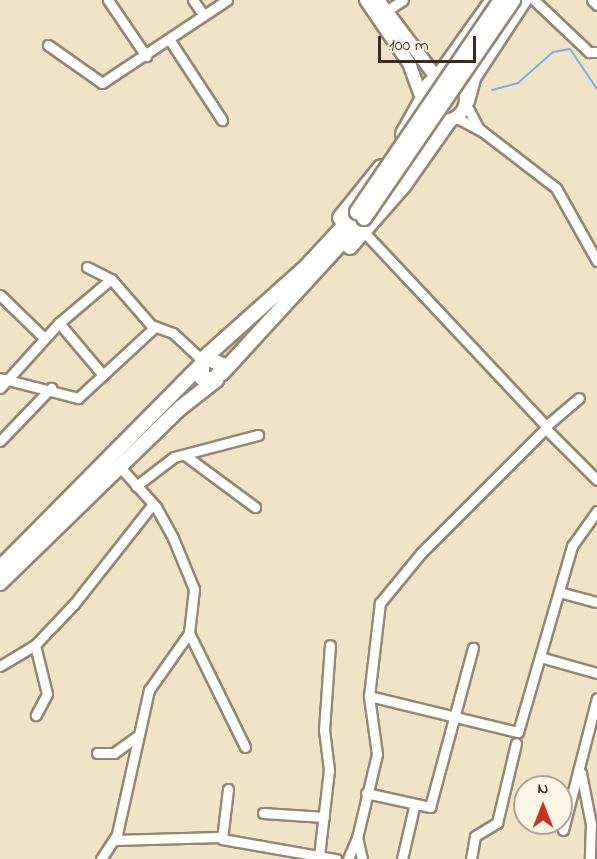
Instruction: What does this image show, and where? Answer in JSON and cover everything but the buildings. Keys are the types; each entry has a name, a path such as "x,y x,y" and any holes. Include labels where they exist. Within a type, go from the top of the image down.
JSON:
{"highway":[{"path":"437,77 493,0"},
{"path":"361,215 501,0"},
{"path":"0,583 190,398 219,377 361,215 513,0"},
{"path":"468,105 473,78 524,0"},
{"path":"312,270 383,164 420,97"},
{"path":"0,568 203,362 312,270 365,233 454,120"},
{"path":"203,362 220,361 219,377"},
{"path":"203,362 202,378 219,377"}],"main road":[{"path":"366,0 409,63 420,97 454,120 468,105 454,82 437,77 378,0"},
{"path":"420,97 437,77"}],"street":[{"path":"108,0 146,56"},
{"path":"193,0 204,16"},
{"path":"48,45 102,83 146,56 227,0"},
{"path":"386,11 403,0"},
{"path":"478,128 476,85 503,32 532,0 589,52 597,52"},
{"path":"592,0 597,5"},
{"path":"169,39 222,120"},
{"path":"468,105 478,128 556,188 597,261"},
{"path":"454,120 492,137"},
{"path":"365,233 597,480"},
{"path":"87,267 111,279 155,327 173,333 203,362"},
{"path":"0,388 12,380 44,338 59,323 111,279"},
{"path":"0,295 44,338"},
{"path":"59,323 103,375"},
{"path":"0,378 51,388 78,398 155,327"},
{"path":"0,441 51,388"},
{"path":"348,859 357,838 377,754 369,696 378,612 387,592 546,427 579,398"},
{"path":"136,486 174,457 186,456 213,444 258,435"},
{"path":"186,456 255,507"},
{"path":"100,859 114,840 136,737 149,690 189,633 194,589 153,504 120,467"},
{"path":"0,666 35,645 94,582 153,504"},
{"path":"369,696 455,714 518,732 578,534 597,511"},
{"path":"559,592 597,602"},
{"path":"189,633 245,747"},
{"path":"35,645 47,694 36,715"},
{"path":"319,856 324,817 330,645"},
{"path":"366,793 414,807 430,807 473,648"},
{"path":"540,657 597,673"},
{"path":"573,798 597,698"},
{"path":"97,753 114,753 136,737"},
{"path":"471,859 473,839 497,823 516,743"},
{"path":"581,772 591,824 590,859"},
{"path":"220,837 228,789"},
{"path":"402,859 414,807"},
{"path":"263,813 324,817"},
{"path":"114,840 220,837 336,859"},
{"path":"357,838 362,859"}],"waterway":[{"path":"492,90 518,83 553,52 570,49 597,89"}]}
